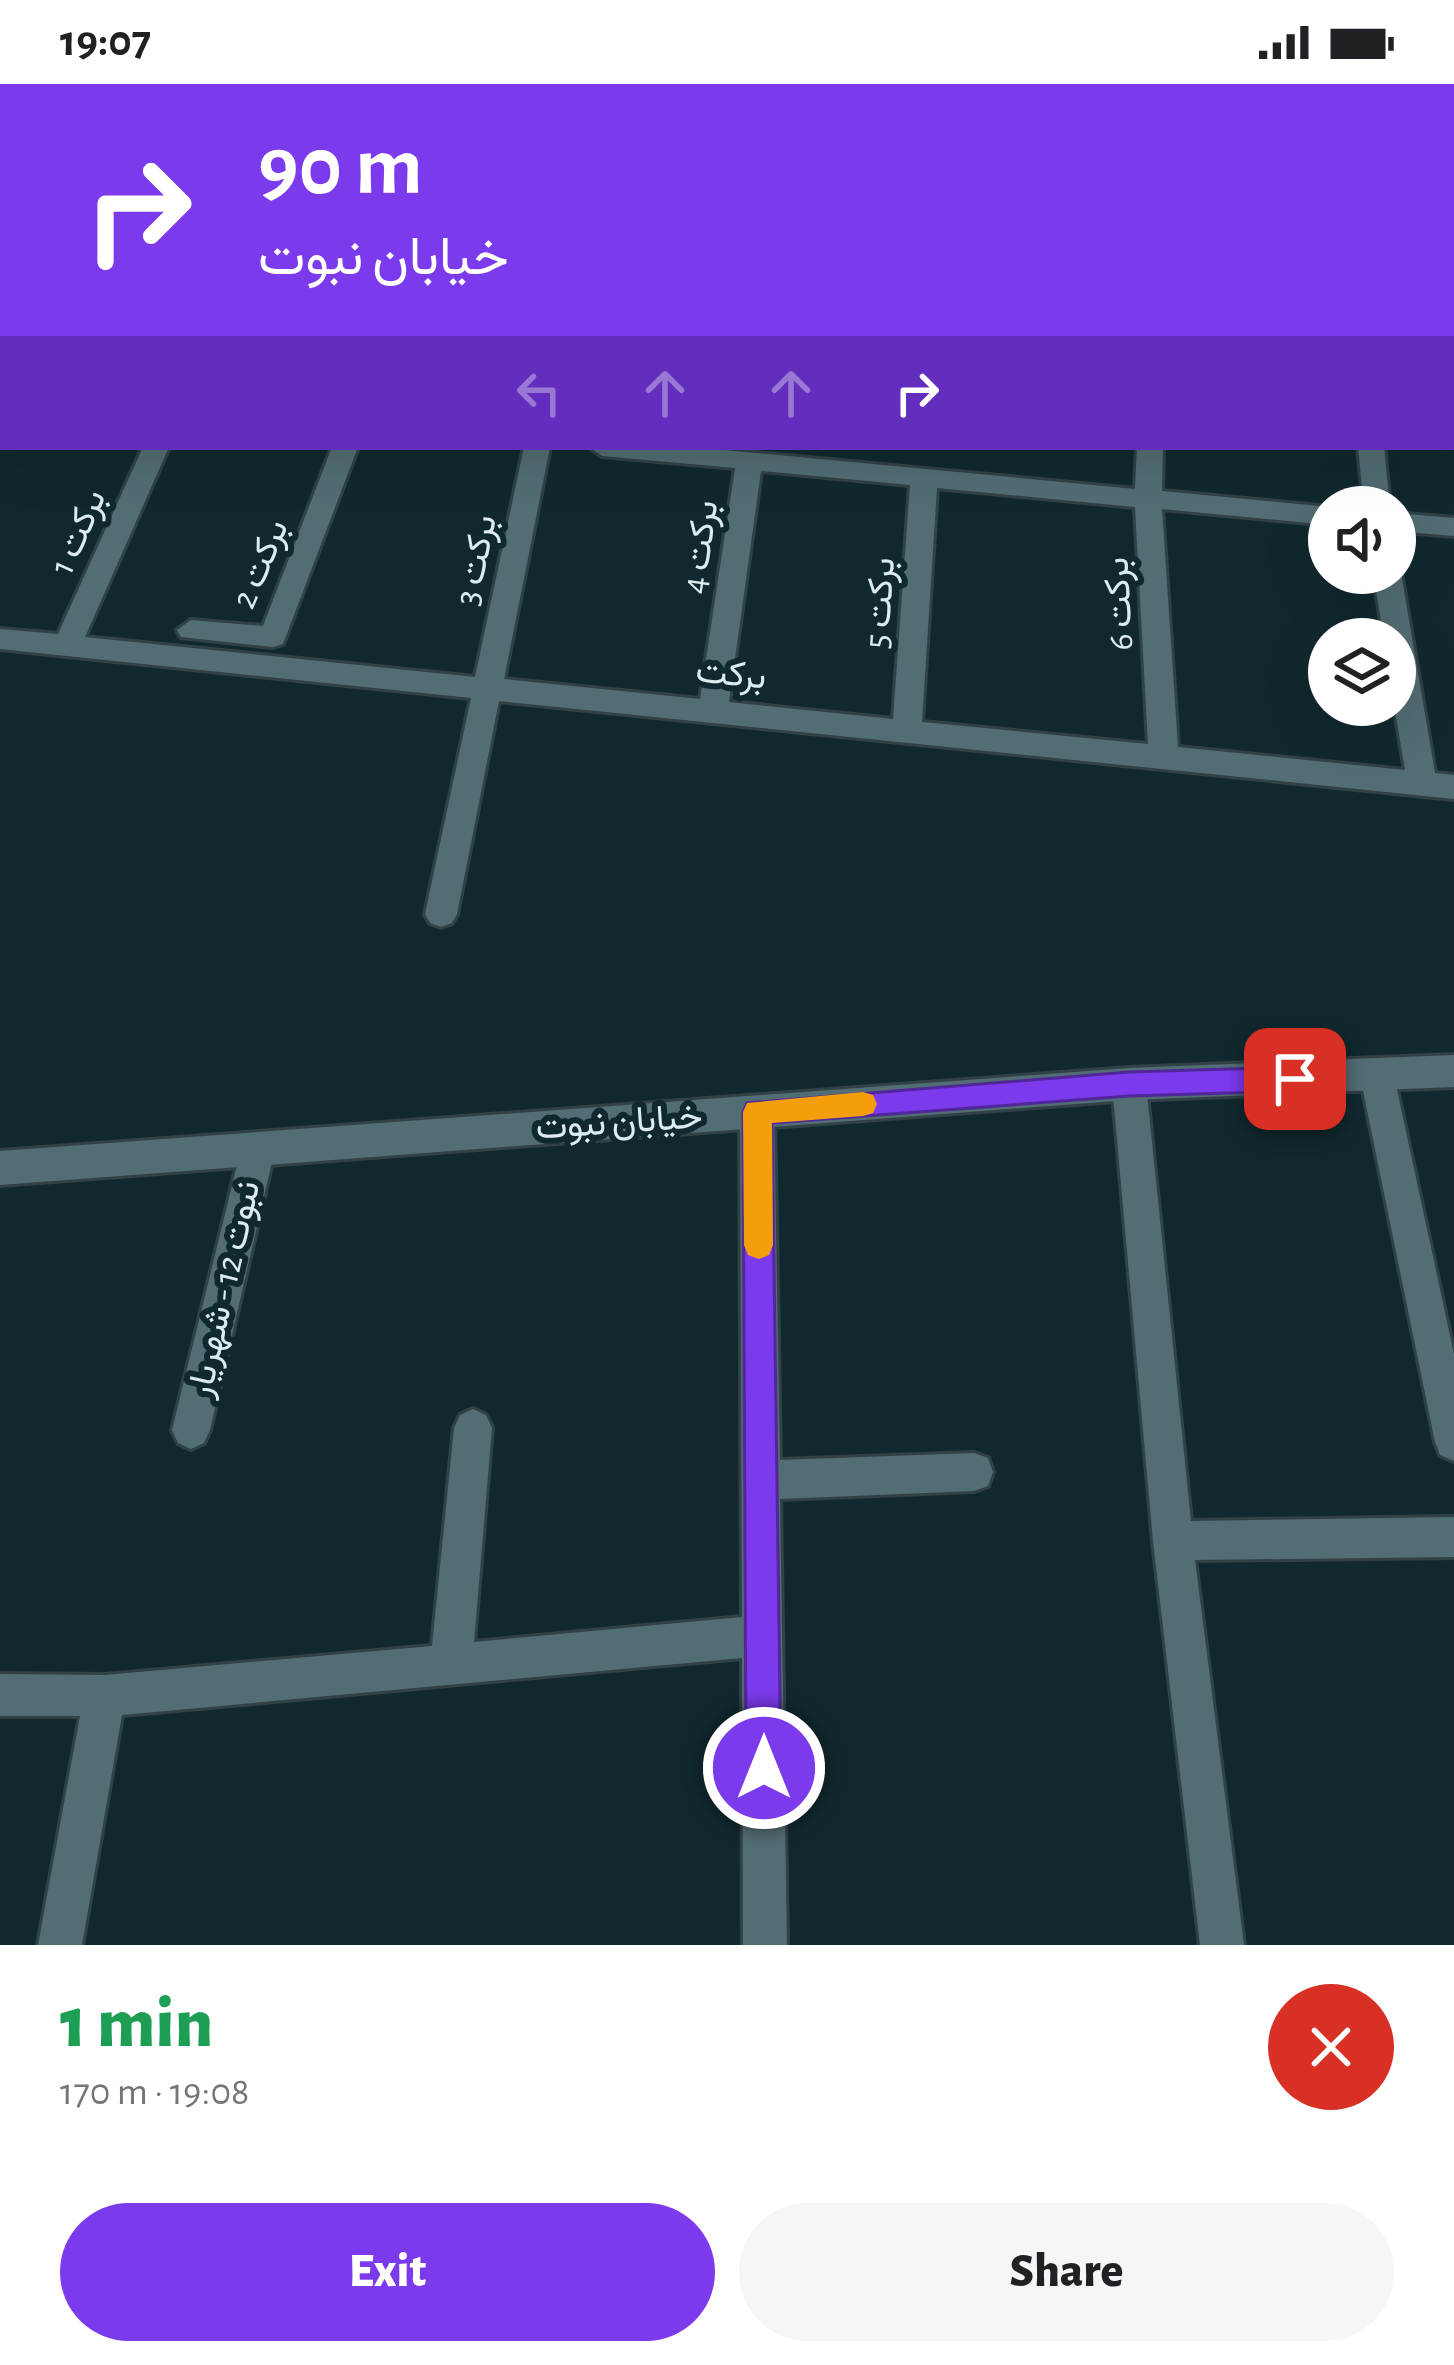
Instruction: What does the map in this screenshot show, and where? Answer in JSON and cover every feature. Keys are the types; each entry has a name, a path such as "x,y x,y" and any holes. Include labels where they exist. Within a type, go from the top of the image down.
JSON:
{"street":[{"name":"برکت 1","path":"67,645 155,450"},
{"name":"برکت 2","path":"191,630 274,637 344,450"},
{"name":"برکت 3","path":"441,914 536,450"},
{"path":"630,450 1308,514"},
{"name":"برکت 6","path":"1150,450 1148,499 1164,758"},
{"path":"1371,450 1375,486"},
{"name":"برکت 4","path":"712,712 749,463"},
{"name":"برکت 5","path":"908,731 924,479"},
{"path":"1416,524 1454,527"},
{"path":"1390,594 1422,784"},
{"name":"برکت","path":"0,639 1454,787"},
{"name":"خیابان نبوت","path":"0,1168 1129,1084 1454,1071"},
{"path":"1377,1076 1454,1442"},
{"path":"1129,1084 1173,1540 1222,1945"},
{"path":"757,1112 766,1945"},
{"name":"نبوت 12 - شهریار","path":"191,1430 258,1149"},
{"path":"451,1665 473,1428"},
{"path":"761,1480 974,1472"},
{"path":"1173,1540 1454,1538"},
{"path":"0,1695 105,1696 762,1636"},
{"path":"61,1945 105,1696"}],"slow traffic":[{"path":"759,1245 757,1112 863,1104"}],"route":[{"path":"764,1768 757,1112 1129,1084 1295,1079"}]}
